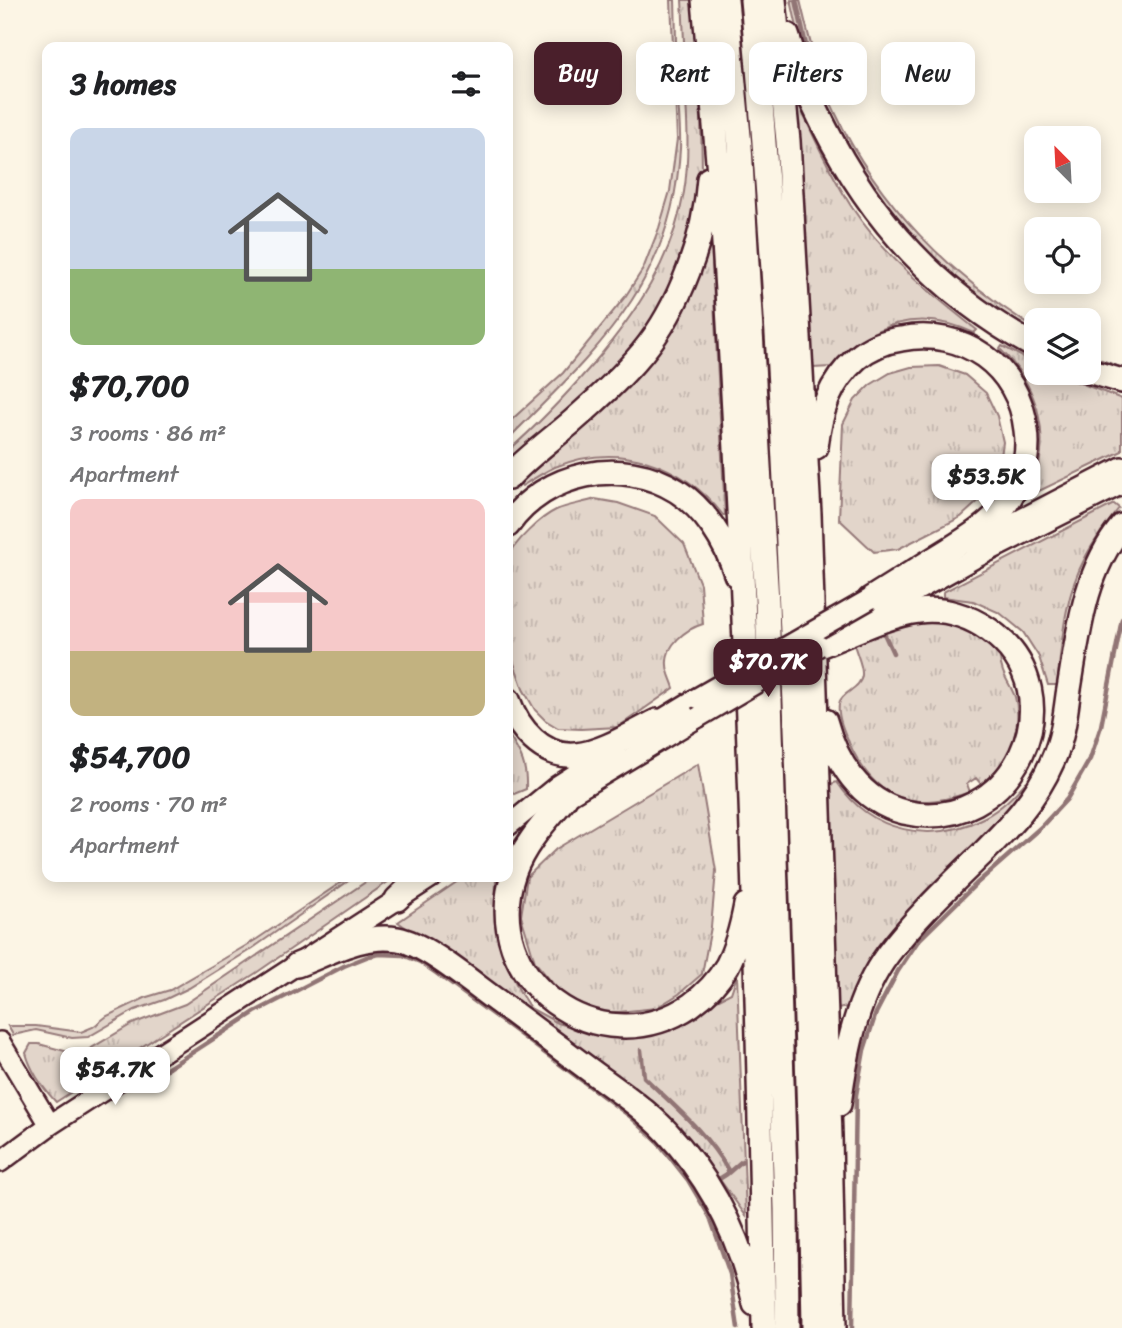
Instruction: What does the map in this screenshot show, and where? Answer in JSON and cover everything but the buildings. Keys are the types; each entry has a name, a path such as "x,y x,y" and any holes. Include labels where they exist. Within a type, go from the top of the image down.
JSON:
{"highway":[{"path":"704,0 722,225 739,512 752,867 762,1328"},
{"path":"726,0 740,146 767,601 786,1195 787,1328"},
{"path":"752,0 765,143 780,371 790,584 814,1328"},
{"path":"776,0 790,48 810,98 847,170 876,212 909,251 946,286 993,322 1024,340"},
{"path":"776,0 788,141 809,514 834,1328"},
{"path":"513,474 615,382 643,351 664,320 695,253 701,231 709,187 714,120"},
{"path":"809,514 818,422 826,400 844,371 874,347 912,336 948,339 981,353 999,369 1011,385 1025,419 1026,456 1020,479 1004,506 870,614 819,646"},
{"path":"1101,375 1122,382"},
{"path":"513,519 534,498 561,482 576,477 591,473 621,472 651,479 679,492 711,524 732,562 743,608"},
{"path":"831,1170 843,1076 852,1034 868,989 886,956 913,924 1015,820 1036,793 1053,761 1062,733 1086,595 1099,563 1122,526"},
{"path":"816,691 838,759 864,790 886,806 913,814 955,811 992,793 1011,774 1028,738 1031,711 1024,674 1012,652 994,634 971,619 945,611 917,611 899,615 870,614"},
{"path":"513,712 517,721 543,747 557,753 574,755 593,751 657,722"},
{"path":"513,879 520,859 537,832 565,798"},
{"path":"512,882 508,919 514,950 528,977 546,997 568,1012 593,1022 620,1026 647,1024 673,1016 702,996 720,975 734,948 743,920 752,867"},
{"path":"397,899 415,882"},
{"path":"297,965 369,939 390,938 406,941 443,962 637,1105 680,1146 714,1195 740,1251 762,1328"}],"main road":[{"path":"870,614 1045,505 1122,467"},
{"path":"513,824 557,786 697,698 870,614 1122,484"},
{"path":"513,825 565,798 819,646"},
{"path":"0,1162 50,1125 424,882"},
{"path":"0,1042 50,1125"}],"green space":[{"path":"671,0 675,0 676,42 673,42"},
{"path":"682,0 692,0 695,42 684,42"},
{"path":"791,0 800,0 810,42 801,42"},
{"path":"676,105 678,105 680,149 674,197 663,239 646,277 599,344 513,434 513,418 563,373 625,297 643,269 670,191 677,139"},
{"path":"686,105 700,105 702,170 693,232 657,316 620,366 513,464 513,446 593,364 638,305 662,263 684,192 687,158"},
{"path":"796,105 799,105 835,179 864,224 909,273 977,330 974,333 934,321 897,324 862,339 831,367 813,368"},
{"path":"825,105 832,105 852,146 895,207 946,261 975,286 1024,321 1024,333 946,278 872,196"},
{"path":"711,241 725,515 688,482 668,470 625,457 579,459 555,467 522,486 520,483 612,403 646,368 683,310"},
{"path":"1002,346 1024,358 1024,379 1013,364 1000,349"},
{"path":"939,366 965,375 986,393 997,416 1003,442 999,471 985,495 961,517 898,549 874,552 839,519 843,424 855,400 870,385 890,373 911,367"},
{"path":"1027,385 1085,385 1122,399 1122,451 1035,493 1032,487 1041,450 1041,431"},
{"path":"595,499 618,503 655,516 684,544 700,584 703,624 678,639 667,658 667,668 674,688 618,727 558,728 545,720 535,710 523,689 513,660 513,549 536,524 561,508"},
{"path":"1114,504 1119,508 1089,551 1072,588 1057,685 1048,685 1039,657 1023,632 1000,613 973,601 943,597 943,592"},
{"path":"950,621 978,634 1000,657 1002,669 1017,705 1014,739 1004,761 993,773 981,784 976,778 967,784 970,792 950,798 914,801 885,790 860,764 842,725 839,704 843,696 861,680 854,644 902,622"},
{"path":"513,742 524,766 526,789 514,794"},
{"path":"698,764 716,871 711,927 702,974 679,994 656,1008 595,1012 565,998 535,962 521,916 527,877 556,849"},
{"path":"837,782 867,813 885,823 924,832 965,826 997,810 1026,782 1031,786 851,1006 838,1009 831,784"},
{"path":"342,882 347,882 253,948 189,988 135,1010 88,1037 72,1038 36,1030 13,1035 8,1026 36,1026 81,1032 147,997 170,990 257,939"},
{"path":"366,882 388,882 256,973 56,1102 34,1073 28,1060 26,1053 31,1044 72,1053 88,1050 132,1024 185,1004"},
{"path":"457,882 496,882 495,924 502,955 530,1008 558,1023 606,1037 637,1038 672,1030 696,1018 717,1000 731,993 737,975 746,1216 697,1148 666,1117 595,1062 398,922"}],"waterway":[{"path":"796,0 806,46 827,107"},
{"path":"1101,361 1122,369"},
{"path":"852,1328 856,1095 864,1050 876,1013 898,971 918,941 976,884 1041,827 1067,799 1090,759 1101,726 1122,619"},
{"path":"882,629 893,653"},
{"path":"129,1088 162,1072 255,1012 344,966 369,956 403,955 420,962 518,1033 631,1117 658,1142 688,1180 710,1217 730,1274 738,1328"},
{"path":"641,1050 644,1077 700,1132 728,1170 727,1174 716,1181"},
{"path":"727,1174 742,1161"}]}
